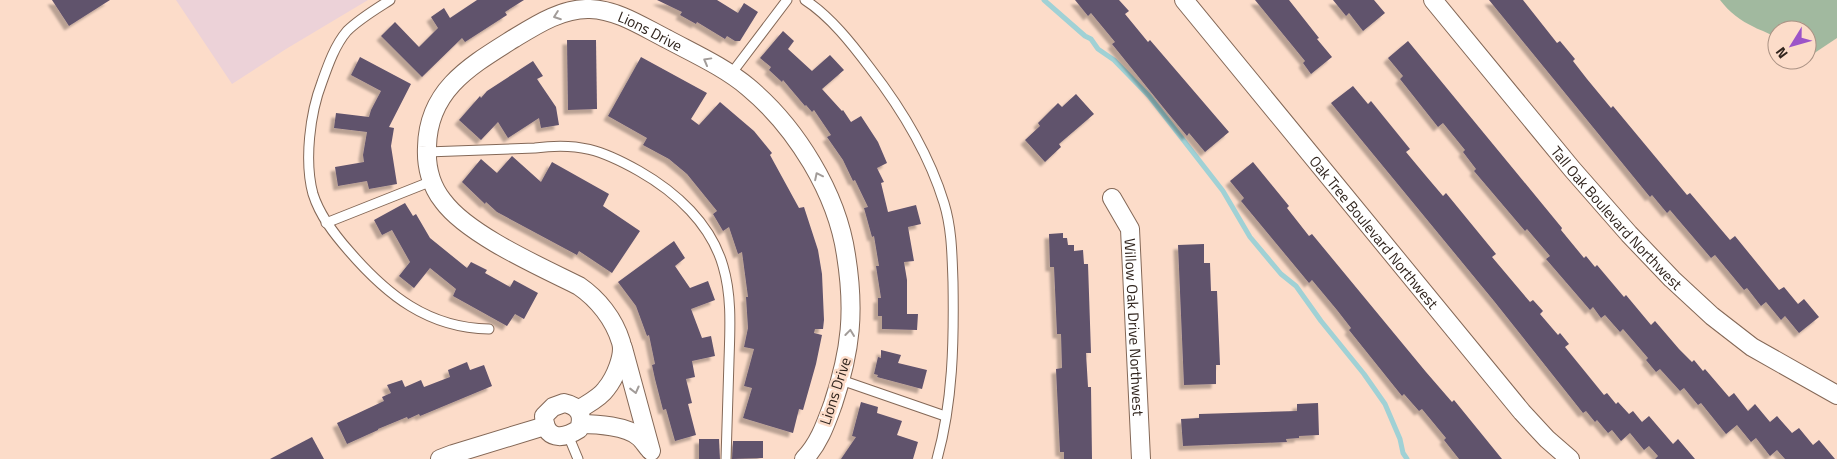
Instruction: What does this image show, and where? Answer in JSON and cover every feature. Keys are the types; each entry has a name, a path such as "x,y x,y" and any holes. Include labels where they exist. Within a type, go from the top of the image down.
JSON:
{"street":[{"name":"Oak Tree Boulevard Northwest","path":"1184,0 1522,412 1547,439 1570,459"},
{"name":"Tall Oak Boulevard Northwest","path":"1433,0 1572,169 1629,234 1672,279 1712,316 1752,348 1837,395"},
{"name":"Lions Drive","path":"654,457 622,343 603,307 579,286 472,228 442,201 432,181 427,152 430,123 434,109 442,96 465,71 534,26 557,15 574,10 590,9 630,20 731,74 763,100 796,139 812,163 840,226 846,251 852,306 849,345 841,380 821,434 810,453 804,459"},
{"name":"Willow Oak Drive Northwest","path":"1112,198 1130,229 1141,459"},
{"path":"576,423 574,405 564,403 553,407 544,416 544,426 550,434 558,436 576,423 606,390 619,368 622,343"},
{"name":"Lions Drive","path":"576,423 618,428 638,436 654,457"},
{"path":"440,459 544,426"}],"lane":[{"path":"390,0 348,31 332,57 317,93 311,132 310,174 313,192 326,222 373,279 390,294 407,306 425,315 474,329 489,329"},
{"path":"731,74 786,0"},
{"path":"805,0 842,33 883,84 924,153 944,204 950,226 954,320 952,366 937,459"},
{"path":"427,152 552,146 588,148 610,156 650,178 669,190 684,204 709,236 717,250 726,282 730,325 726,459"},
{"path":"326,222 432,181"},
{"path":"841,380 945,416"},
{"path":"576,423 578,459"}],"shaded area":[{"path":"176,0 368,0 232,84"}],"green space":[{"path":"1720,0 1837,0 1837,38 1817,51 1817,20 1767,20 1767,33 1749,25"}],"building":[{"path":"52,0 110,0 69,26"},
{"path":"477,0 524,0 505,12 507,15 465,42 462,38 422,77 381,36 395,22 419,47 438,28 431,17 444,8 450,18"},
{"path":"657,0 717,0 738,13 744,3 758,12 740,41 735,41 727,36 725,39 697,22 696,24 680,15 682,12"},
{"path":"1075,0 1119,0 1129,11 1125,14 1148,42 1150,40 1229,132 1205,152 1189,133 1187,136 1167,112 1112,44 1115,42 1091,13 1088,16"},
{"path":"1255,0 1289,0 1332,57 1311,74 1303,63 1305,61"},
{"path":"1333,0 1374,0 1385,13 1363,31 1349,13 1346,16"},
{"path":"1489,0 1523,0 1557,43 1560,41 1575,59 1573,61 1611,108 1613,106 1687,195 1690,193 1730,240 1735,236 1779,290 1784,287 1798,304 1804,299 1819,317 1799,333 1785,316 1781,320 1766,302 1761,306 1747,288 1744,290 1715,255 1711,258 1670,210 1667,213 1652,195 1650,197"},
{"path":"783,31 794,41 788,49 812,71 830,55 844,70 822,89 843,110 851,122 861,116 878,142 887,163 877,168 884,182 881,183 888,212 916,205 921,224 908,227 914,261 904,262 907,280 907,314 918,314 917,330 882,329 882,316 878,316 878,298 881,298 876,266 879,266 874,236 872,237 864,208 868,207 855,180 853,181 843,160 827,137 831,135 814,110 812,112 805,106 783,80 782,82 769,70 771,67 760,58"},
{"path":"567,40 596,40 597,109 568,110"},
{"path":"1408,41 1562,228 1561,230 1584,258 1586,256 1595,267 1597,265 1651,325 1655,321 1692,362 1694,360 1703,371 1705,369 1729,397 1734,393 1748,411 1755,404 1770,422 1777,416 1792,433 1799,428 1813,445 1819,440 1835,459 1785,459 1777,450 1770,456 1756,438 1751,442 1737,425 1726,434 1701,403 1698,405 1684,388 1680,391 1660,369 1656,372 1646,360 1648,358 1623,329 1620,332 1605,315 1601,318 1593,307 1590,310 1546,259 1550,256 1527,229 1525,231 1474,171 1476,169 1463,152 1465,150 1443,123 1438,127 1400,79 1403,76 1388,58"},
{"path":"360,57 411,84 389,127 394,128 391,146 397,184 369,189 367,181 338,186 335,167 364,162 363,155 367,132 334,128 336,113 369,117 381,91 351,75"},
{"path":"641,57 707,93 691,119 699,125 720,102 754,131 772,153 770,155 799,208 804,207 818,250 822,274 824,320 823,329 815,329 814,333 822,335 816,364 803,410 799,409 793,433 743,418 752,388 744,386 754,349 744,347 748,328 746,297 748,297 742,252 738,254 729,227 723,231 713,214 717,211 687,174 669,159 643,145 647,138 608,116"},
{"path":"533,61 543,76 537,79 556,107 559,125 541,128 539,118 508,138 498,122 481,140 459,120 480,96 481,98 487,91"},
{"path":"1353,86 1368,104 1371,101 1410,149 1406,152 1443,196 1446,193 1496,254 1492,257 1530,302 1533,300 1543,311 1540,314 1558,335 1560,333 1569,344 1565,347 1604,395 1607,393 1616,404 1618,402 1629,414 1633,411 1642,422 1649,416 1673,444 1678,439 1695,459 1655,459 1658,456 1649,446 1644,450 1630,433 1621,441 1612,430 1608,433 1586,411 1583,413 1494,301 1331,103"},
{"path":"1076,94 1094,114 1059,144 1061,147 1045,162 1025,140 1040,126 1038,123 1058,103 1062,107"},
{"path":"512,156 541,182 552,162 609,194 603,206 640,231 612,273 579,251 577,255 497,212 486,202 485,204 462,182 481,159 497,173"},
{"path":"1253,162 1289,206 1287,208 1309,236 1312,234 1426,372 1452,402 1454,400 1502,459 1459,459 1444,440 1446,438 1422,409 1419,411 1404,394 1402,396 1349,330 1351,328 1337,310 1312,280 1309,283 1241,201 1244,198 1230,181"},
{"path":"405,203 413,216 416,214 430,238 467,268 471,262 487,270 485,273 510,287 514,280 538,293 524,319 515,314 507,326 453,296 456,289 430,268 414,288 399,276 410,262 392,230 382,235 374,220"},
{"path":"1063,233 1063,238 1067,238 1068,245 1074,245 1074,251 1083,250 1084,264 1088,264 1091,353 1086,353 1088,387 1091,387 1092,459 1064,459 1064,452 1060,452 1056,369 1062,368 1061,334 1057,334 1054,267 1050,267 1049,234"},
{"path":"674,241 685,258 675,266 690,288 708,281 715,300 691,309 702,338 711,336 715,356 692,361 695,377 686,379 692,403 688,404 696,435 675,441 666,409 663,410 655,379 652,365 655,364 649,335 647,336 636,306 618,282"},
{"path":"1204,244 1204,263 1210,263 1211,291 1217,291 1220,365 1216,365 1216,384 1184,385 1178,245"},
{"path":"881,350 901,355 898,363 927,370 922,389 877,377 878,375 874,374 878,357 881,358"},
{"path":"467,362 470,370 484,365 492,386 420,416 419,414 408,419 407,417 347,444 337,423 384,401 382,397 391,393 387,385 402,380 405,387 421,380 424,387 450,377 448,370"},
{"path":"861,402 878,407 877,413 902,421 897,435 918,442 913,459 841,459 856,437 852,436"},
{"path":"1318,403 1319,435 1299,436 1299,438 1286,439 1287,442 1183,446 1181,419 1199,418 1199,414 1297,411 1297,404"},
{"path":"312,437 324,459 270,459"},
{"path":"699,439 719,439 720,459 699,459"},
{"path":"733,441 763,441 763,458 732,459"}],"waterway":[{"path":"1044,0 1085,36 1091,39 1098,49 1114,60 1149,96 1223,191 1250,237 1281,274 1296,286 1321,321 1364,374 1385,404 1407,459"}]}
